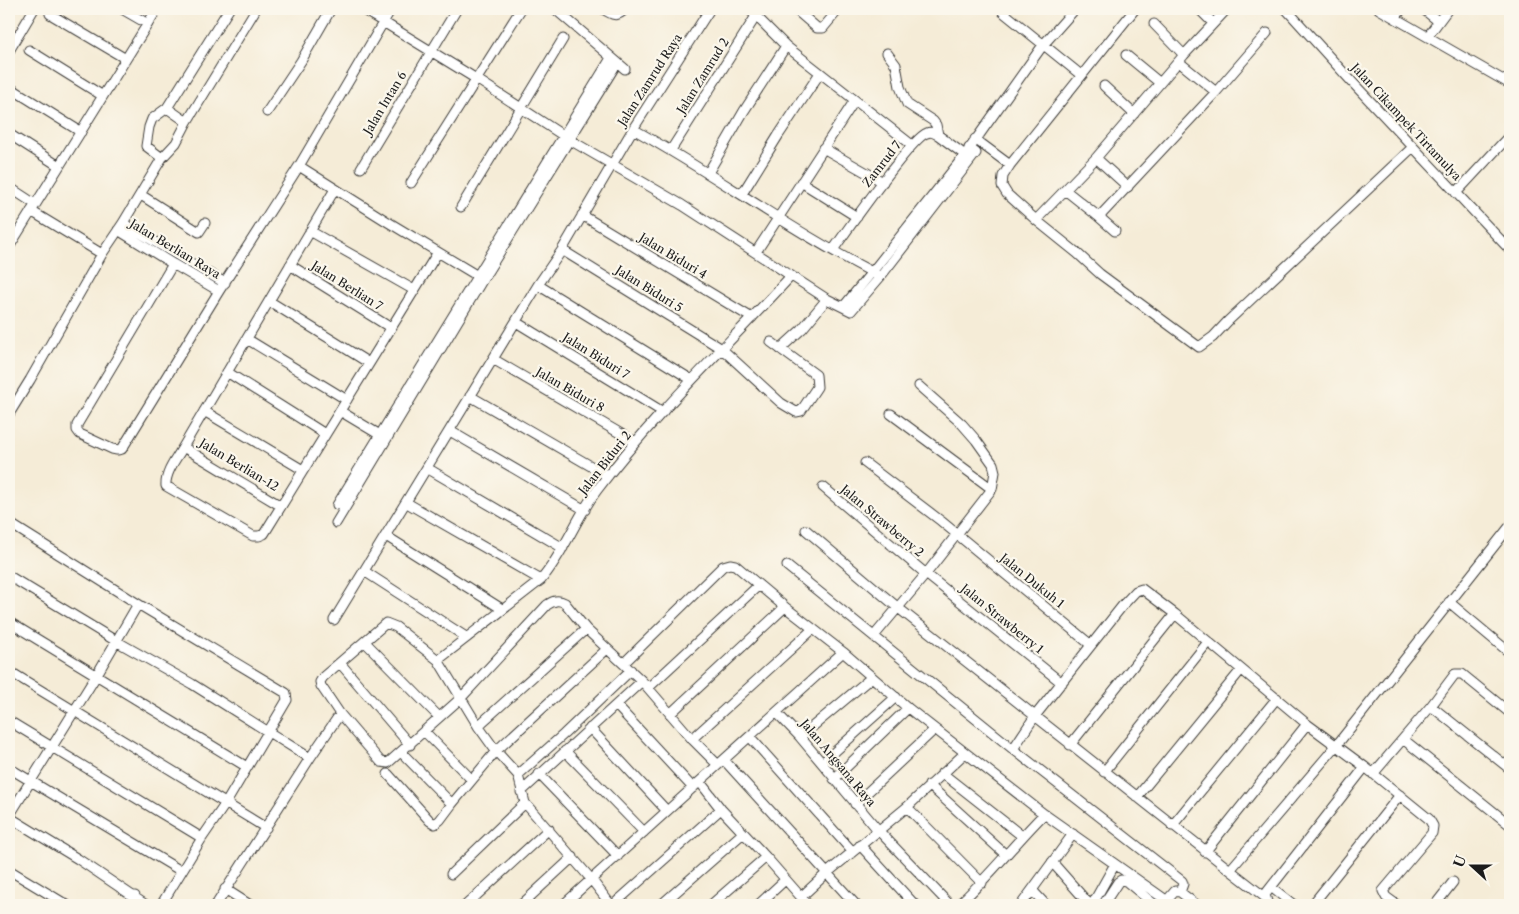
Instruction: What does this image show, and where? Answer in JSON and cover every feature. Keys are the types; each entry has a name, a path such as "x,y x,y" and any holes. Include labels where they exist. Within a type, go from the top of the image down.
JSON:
{"street":[{"path":"9,51 34,9"},
{"path":"122,9 148,24"},
{"path":"9,247 12,236 60,166 157,9"},
{"path":"162,158 146,146 152,119 167,108 229,9"},
{"path":"9,414 102,254 162,158 176,143 256,9"},
{"path":"267,112 301,61 331,9"},
{"path":"362,9 478,80 566,138 682,204 791,276 828,299 844,306 877,274 967,152 1042,45 1074,9"},
{"path":"174,264 77,425 77,430 80,434 112,450 122,449 299,166 391,9"},
{"name":"Jalan Intan 6","path":"361,168 457,9"},
{"path":"411,183 522,9"},
{"path":"337,505 365,467 572,128 618,63 555,9"},
{"path":"603,9 615,15 618,15 625,9"},
{"name":"Jalan Zamrud Raya","path":"334,620 538,285 562,250 611,164 710,9"},
{"path":"749,9 786,46 912,146"},
{"path":"794,9 817,28 823,28 839,9"},
{"path":"1135,9 1010,164 1003,176 1002,186 1036,220 1100,274 1200,346 1212,337 1413,147"},
{"path":"1199,9 1213,23"},
{"path":"1036,220 1096,158 1181,58 1227,9"},
{"name":"Jalan Cikampek Tirtamulya","path":"1286,9 1510,250"},
{"path":"1379,9 1510,84"},
{"path":"1395,18 1402,9"},
{"path":"1423,9 1438,21"},
{"path":"1428,36 1448,9"},
{"path":"1003,12 1081,75"},
{"path":"50,14 126,59"},
{"name":"Jalan Zamrud 2","path":"672,150 756,16"},
{"path":"1154,24 1181,58 1216,92"},
{"path":"1099,217 1216,92 1267,33"},
{"path":"460,207 563,39"},
{"path":"708,173 744,111 786,46"},
{"path":"29,50 103,96"},
{"path":"887,53 896,65 900,87 907,104 933,121 938,129 938,135 967,152"},
{"path":"1126,55 1160,83"},
{"path":"742,194 820,74"},
{"path":"1104,86 1134,114"},
{"path":"9,87 81,132"},
{"path":"756,252 855,100"},
{"path":"167,108 187,122"},
{"path":"633,129 672,150 778,217 877,274"},
{"name":"Zamrud 7","path":"833,250 912,146 924,134 933,132 938,135"},
{"path":"9,134 60,166"},
{"path":"1456,193 1510,135"},
{"path":"975,139 1010,164"},
{"path":"823,148 883,182"},
{"path":"1096,158 1128,187"},
{"path":"299,166 480,278"},
{"path":"801,182 857,217"},
{"path":"9,187 33,208 102,254"},
{"path":"335,190 168,472 166,486 254,536 264,534 438,252"},
{"path":"1065,190 1115,231"},
{"path":"140,195 199,232 205,223"},
{"name":"Jalan Biduri 4","path":"582,215 752,318"},
{"name":"Jalan Berlian Raya","path":"121,226 222,287"},
{"name":"Jalan Berlian Raya","path":"121,226 174,264 222,287"},
{"path":"310,231 414,290"},
{"name":"Jalan Biduri 5","path":"562,250 722,349 781,403 796,412 801,411 817,387 818,380 816,375 780,349"},
{"name":"Jalan Berlian 7","path":"290,265 391,328"},
{"name":"Jalan Biduri 2","path":"438,660 541,580 554,565 596,491 635,442 791,276"},
{"path":"538,285 692,380"},
{"path":"771,342 780,349 802,329 828,299"},
{"path":"269,301 369,363"},
{"name":"Jalan Biduri 7","path":"516,322 663,412"},
{"path":"247,339 346,400"},
{"name":"Jalan Biduri 8","path":"493,359 635,442"},
{"path":"227,372 325,434"},
{"path":"336,523 380,434 423,372"},
{"path":"874,636 926,574 992,489 995,472 993,464 976,440 962,424 919,386"},
{"path":"470,396 608,476"},
{"path":"204,411 303,470"},
{"path":"340,412 380,434"},
{"path":"891,414 992,489"},
{"path":"450,431 585,510"},
{"name":"Jalan Berlian-12","path":"183,447 281,506"},
{"name":"Jalan Dukuh 1","path":"865,463 1091,646"},
{"path":"428,468 563,548"},
{"name":"Jalan Strawberry 2","path":"823,487 926,574"},
{"path":"407,503 541,580"},
{"path":"1230,870 1336,746 1510,526"},
{"path":"10,528 286,693 287,700 226,803 161,905"},
{"path":"806,530 897,607 1205,852 1264,896 1269,903 1268,905"},
{"path":"386,536 502,609"},
{"path":"518,774 564,734 612,688 628,666 723,566 736,565 785,607 872,676 908,708 1044,814 1168,904 1175,892 1180,892 1197,905"},
{"path":"787,566 1013,749 1182,881 1183,884 1180,892"},
{"path":"364,571 466,637"},
{"name":"Jalan Strawberry 1","path":"926,574 1062,683"},
{"path":"9,576 116,641 192,684 310,758"},
{"path":"521,792 619,702 645,685 759,585"},
{"path":"1013,749 1035,716 1123,605 1136,591 1142,589 1175,614 1307,724 1424,813 1433,826 1432,833 1384,891 1386,897 1397,905"},
{"path":"721,809 612,905 525,803 518,774 496,751 478,726 461,698 438,660 391,624 386,623 323,677 320,682 324,693 340,714 381,762 388,763 461,698 546,604 556,600 565,603 586,629 628,666 692,739 721,763 856,905"},
{"path":"1449,602 1510,653"},
{"path":"138,604 96,676 9,816 135,896 146,905"},
{"path":"670,714 785,607"},
{"path":"1070,745 1175,614"},
{"path":"9,622 247,767"},
{"path":"478,726 586,629"},
{"path":"692,739 813,629"},
{"path":"365,642 439,717"},
{"path":"1104,772 1208,642"},
{"path":"388,774 430,821 435,824 496,751 608,649"},
{"path":"563,905 843,652"},
{"path":"340,663 410,745"},
{"path":"1137,797 1241,670"},
{"path":"9,672 266,828"},
{"path":"1373,774 1431,706 1455,674 1458,673 1465,676 1510,713"},
{"path":"800,737 872,676"},
{"path":"612,688 619,702 696,785 766,856 805,903 827,873 907,807 965,752"},
{"path":"822,763 896,697"},
{"path":"1172,826 1277,698"},
{"path":"1431,706 1510,769"},
{"path":"834,779 908,708"},
{"name":"Jalan Angsana Raya","path":"777,713 800,737 878,830 950,905"},
{"path":"216,905 340,714"},
{"path":"9,721 202,838"},
{"path":"1205,852 1307,724"},
{"path":"590,728 667,811"},
{"path":"856,804 935,729"},
{"path":"424,731 472,780"},
{"path":"750,737 852,851"},
{"path":"1403,739 1510,825"},
{"path":"565,751 644,832"},
{"path":"401,752 452,804"},
{"path":"1264,896 1365,767"},
{"path":"9,768 181,871"},
{"path":"942,773 1022,836"},
{"path":"540,774 618,856"},
{"path":"929,785 1006,855"},
{"path":"1312,905 1400,795"},
{"path":"451,874 525,803"},
{"path":"907,807 982,883"},
{"path":"958,905 982,883 1022,836 1044,814"},
{"path":"466,905 549,829"},
{"path":"661,905 743,833"},
{"path":"1021,905 1073,834"},
{"path":"860,845 915,905"},
{"path":"711,905 766,856"},
{"path":"521,905 573,857"},
{"path":"1052,862 1091,905 1115,864"},
{"path":"9,870 67,905"},
{"path":"758,905 785,880"},
{"path":"1103,905 1121,880 1126,881 1155,905"},
{"path":"1435,905 1453,882"},
{"path":"1271,887 1294,905"},
{"path":"225,889 250,905"},
{"path":"1032,890 1046,905"},
{"path":"129,905 135,896"}]}
